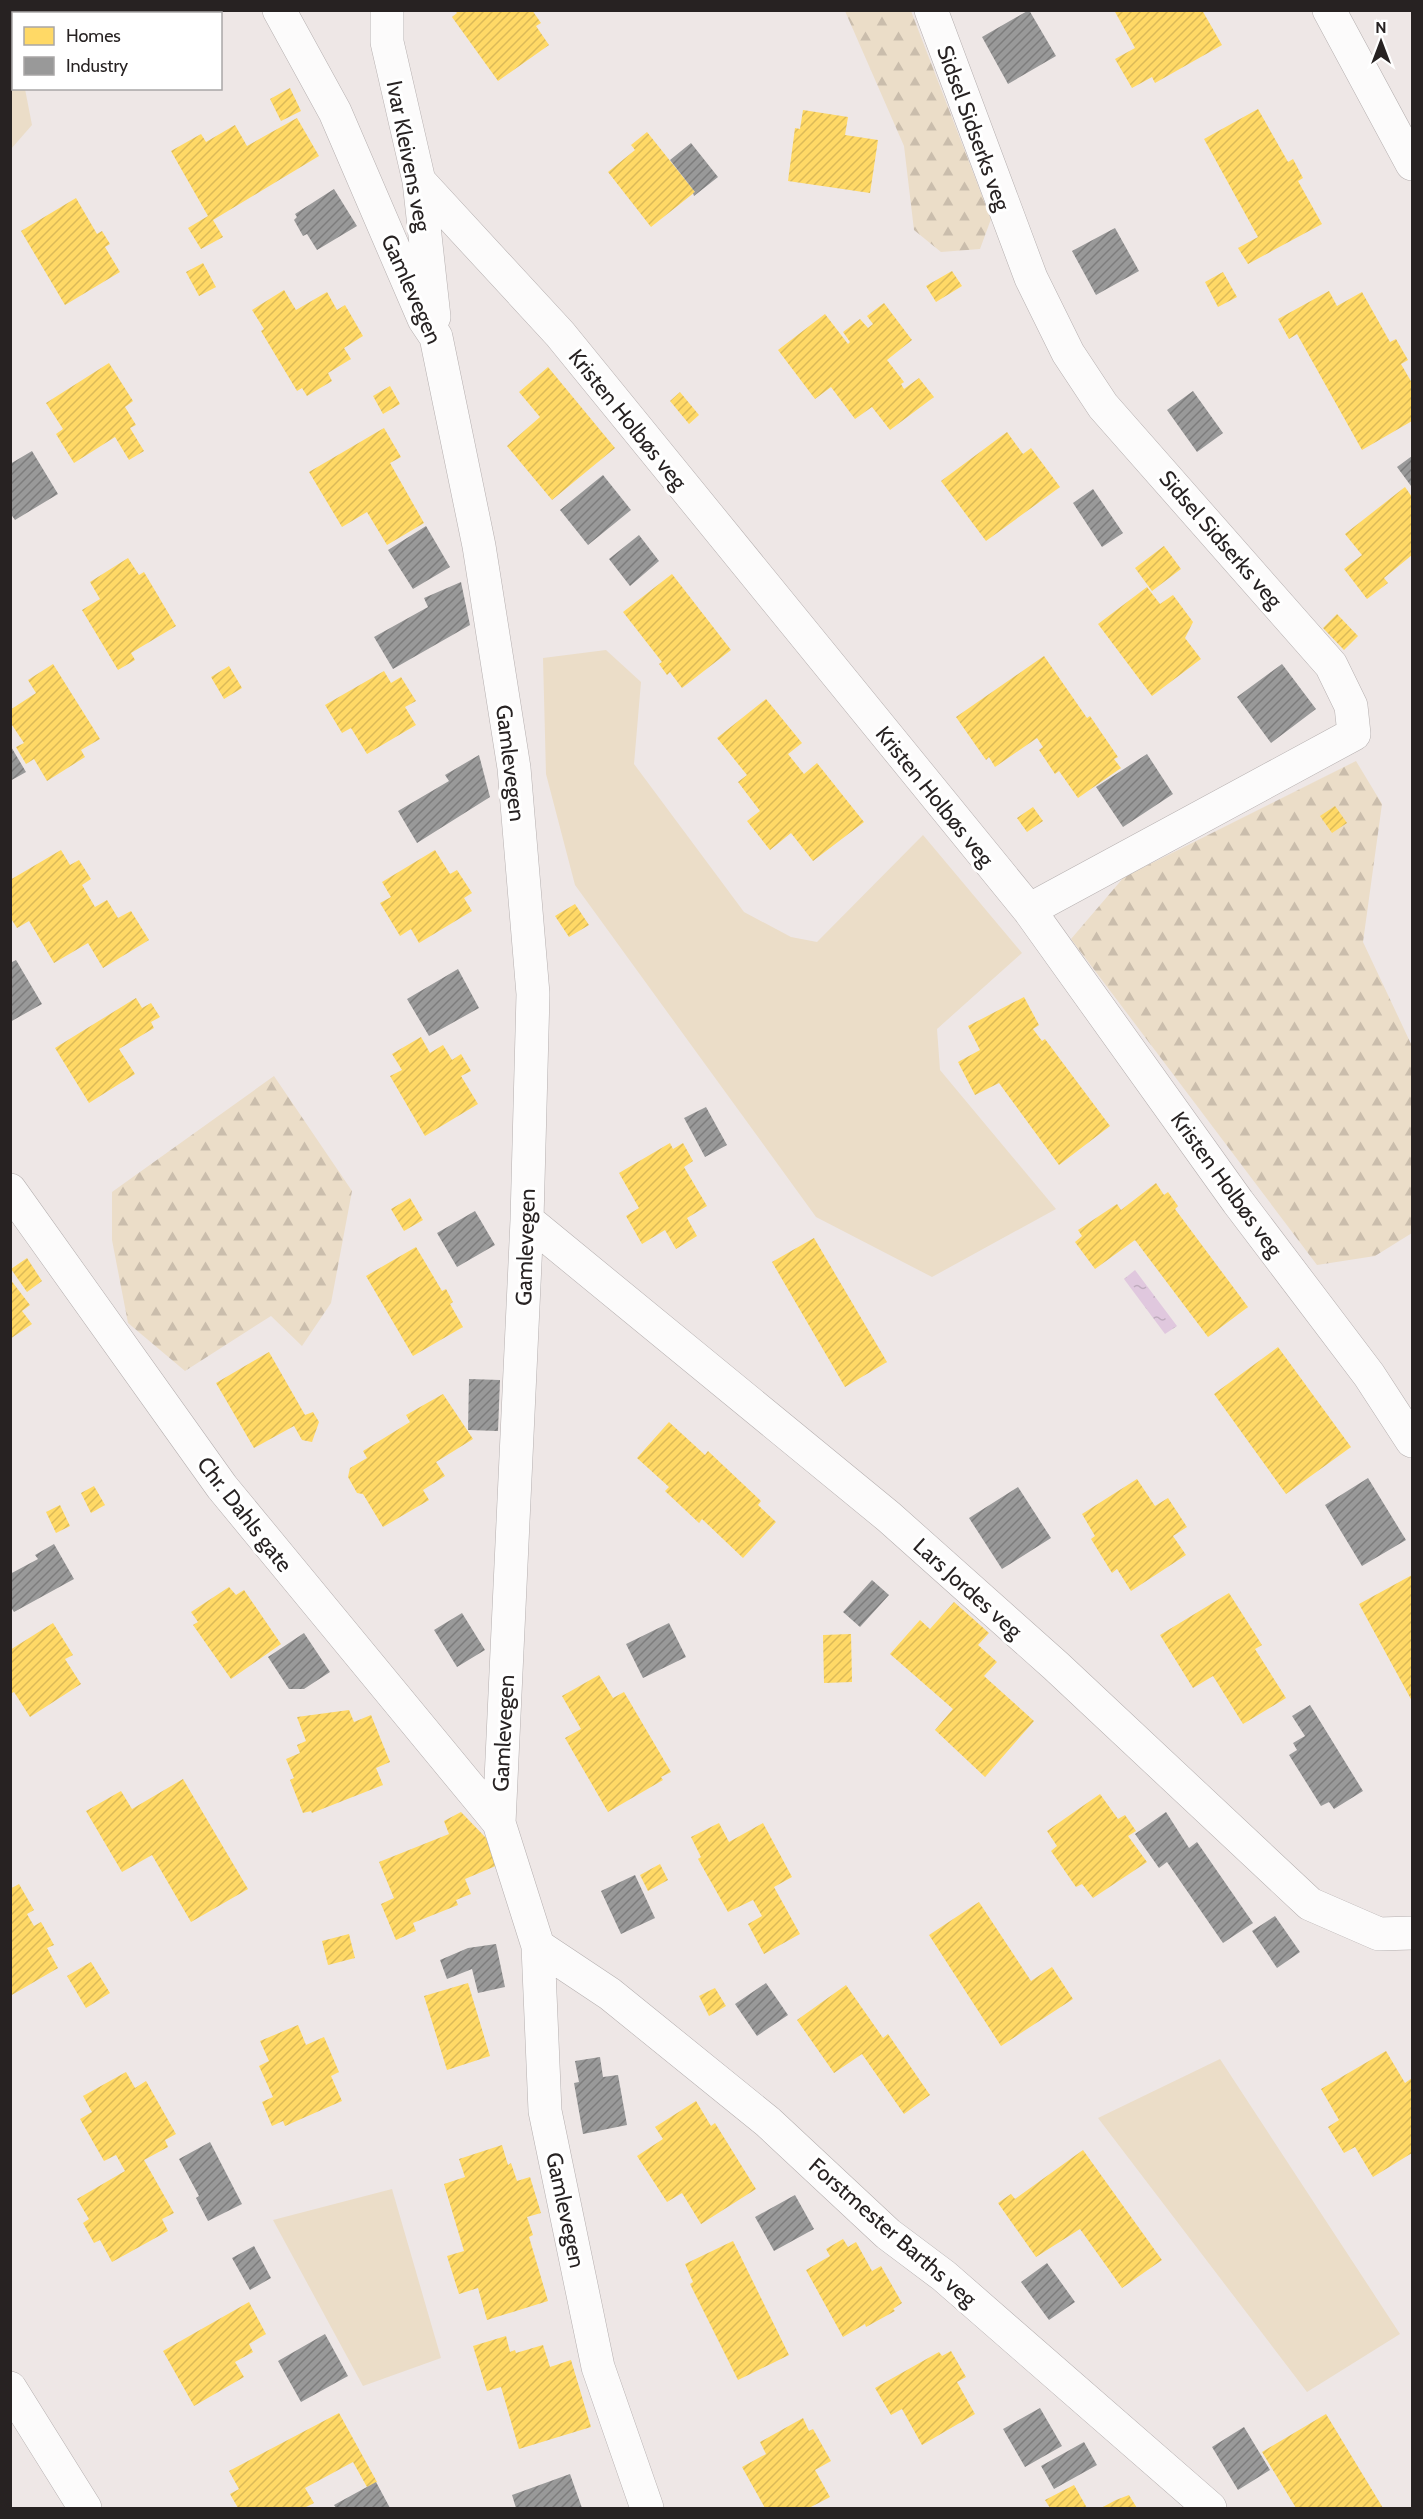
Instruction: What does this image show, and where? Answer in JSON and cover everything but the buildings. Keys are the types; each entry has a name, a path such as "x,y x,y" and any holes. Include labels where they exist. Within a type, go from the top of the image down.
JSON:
{"street":[{"name":"Gamlevegen","path":"279,10 336,112 424,319 436,337 479,546 514,768 533,994 527,1220 499,1823 538,1946 545,2111 598,2367 647,2508"},
{"name":"Ivar Kleivens veg","path":"387,10 387,42 419,182 436,337"},
{"name":"Sidsel Sidserks veg","path":"931,10 1030,278 1068,353 1103,406 1331,665 1351,706 1354,734 1029,910"},
{"path":"1329,10 1413,164"},
{"name":"Kristen Holbøs veg","path":"419,182 560,334 1029,910 1238,1202 1369,1375 1413,1441"},
{"name":"Chr. Dahls gate","path":"10,1190 222,1486 305,1590 390,1689 499,1823"},
{"name":"Lars Jordes veg","path":"527,1220 889,1517 1056,1666 1310,1904 1379,1934 1413,1933"},
{"name":"Forstmester Barths veg","path":"538,1946 610,1994 768,2122 888,2234 944,2276 1210,2508"},
{"path":"10,2388 85,2508"}],"green space":[{"path":"11,11 12,90 25,90 32,125 11,149"},
{"path":"845,11 911,11 991,219 980,249 941,252 914,230 904,146"},
{"path":"606,650 641,682 634,764 744,912 791,937 817,942 923,835 1022,953 937,1029 940,1070 1056,1209 932,1277 816,1217 575,885 546,774 543,658"},
{"path":"1356,761 1382,804 1363,942 1412,1046 1412,1233 1375,1256 1317,1265 1071,939 1124,877"},
{"path":"274,1076 352,1191 331,1303 302,1346 271,1316 185,1371 128,1323 112,1240 112,1192"},
{"path":"1220,2059 1400,2334 1307,2392 1098,2118"},
{"path":"392,2189 441,2358 363,2386 273,2220"}],"water":[{"path":"1135,1270 1177,1326 1165,1334 1124,1279"}]}
